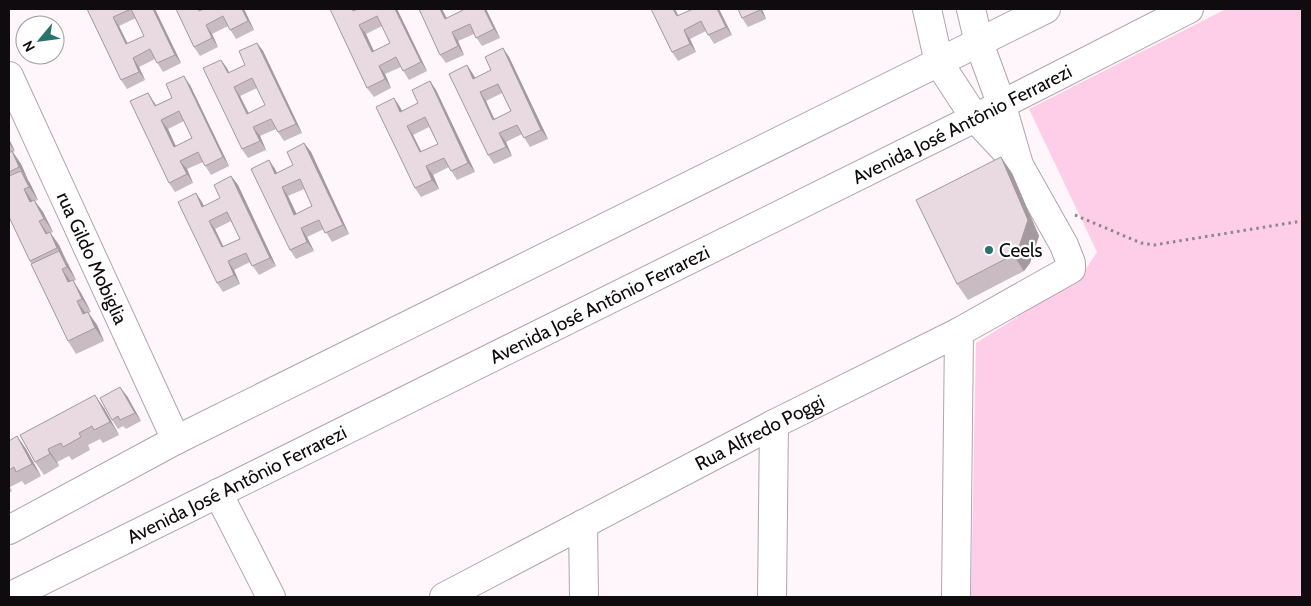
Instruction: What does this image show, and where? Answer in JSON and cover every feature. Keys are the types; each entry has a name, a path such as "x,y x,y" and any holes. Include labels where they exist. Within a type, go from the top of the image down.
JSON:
{"street":[{"path":"927,9 939,63 974,118 1019,165"},
{"path":"971,9 979,43 1001,103 1019,165"},
{"path":"9,530 176,440 1046,9"},
{"name":"Avenida José Antônio Ferrarezi","path":"9,597 974,118 1188,9"},
{"name":"rua Gildo Mobiglia","path":"9,76 176,440"},
{"name":"Rua Alfredo Poggi","path":"444,597 774,424 959,332 1065,273 1070,269 1071,263 1064,244 1019,165"},
{"path":"956,597 959,332"},
{"path":"772,597 774,424"},
{"path":"218,493 271,597"},
{"path":"583,524 584,597"}],"path":[{"path":"1072,213 1141,243 1154,245 1302,221"}],"shaded area":[{"path":"1226,9 1302,9 1302,597 971,597 976,343 1080,278 1097,252 1029,109"}],"building":[{"path":"87,9 131,9 153,9 175,55 157,63 150,49 133,58 139,72 121,80","holes":["131,9 144,36 126,44 113,17"]},
{"path":"176,9 198,9 199,11 204,9 242,9 248,21 230,30 223,16 206,25 212,38 194,47"},
{"path":"330,9 352,9 353,11 358,9 395,9 421,62 403,71 396,57 379,66 385,79 367,88","holes":["377,16 390,43 372,52 359,25"]},
{"path":"419,9 440,9 445,19 462,9 484,9 494,29 476,38 470,24 452,32 458,46 440,55"},
{"path":"651,9 673,9 677,16 693,9 717,9 726,27 708,35 701,21 684,30 690,44 672,52"},
{"path":"738,9 759,9 760,10 742,18"},
{"path":"257,43 296,124 278,132 271,119 253,127 260,141 242,149 203,68 221,60 228,73 245,65 239,51","holes":["252,78 265,105 247,114 234,87"]},
{"path":"503,48 541,130 524,138 517,125 499,133 506,147 488,155 449,74 467,65 473,79 491,70 485,57","holes":["498,84 511,111 493,120 480,92"]},
{"path":"184,76 223,157 205,166 198,152 180,161 187,174 169,183 130,101 148,93 155,106 172,98 166,84","holes":["179,111 192,138 174,147 161,120"]},
{"path":"430,81 468,163 451,171 444,158 426,166 432,180 415,188 376,107 394,98 400,112 418,103 412,90","holes":["425,117 438,144 420,152 407,126"]},
{"path":"304,143 343,225 325,233 319,220 301,228 307,242 290,250 251,169 269,160 275,174 293,165 287,152","holes":["300,179 312,206 294,215 282,187"]},
{"path":"12,151 19,167 9,172 9,153"},
{"name":"Ceels","path":"1001,157 1028,220 1019,247 1013,255 957,284 916,200"},
{"path":"21,171 29,187 24,189 30,202 34,200 44,219 39,221 46,234 50,232 57,248 30,261 9,217 9,176"},
{"path":"231,176 270,258 252,266 246,253 228,261 234,275 217,283 178,202 196,193 202,207 220,198 214,185","holes":["227,212 240,239 222,247 209,221"]},
{"path":"59,251 67,267 62,269 68,282 73,280 82,299 77,301 83,314 88,312 95,328 68,341 31,264"},
{"path":"120,387 135,413 120,420 118,416 112,420 100,398"},
{"path":"95,395 110,422 94,430 92,426 79,433 81,437 63,447 61,443 48,449 50,454 35,462 20,435"},
{"path":"17,436 32,464 16,472 14,467 9,470 9,441"}],"place":[{"name":"Ceels","path":"989,250"}]}
